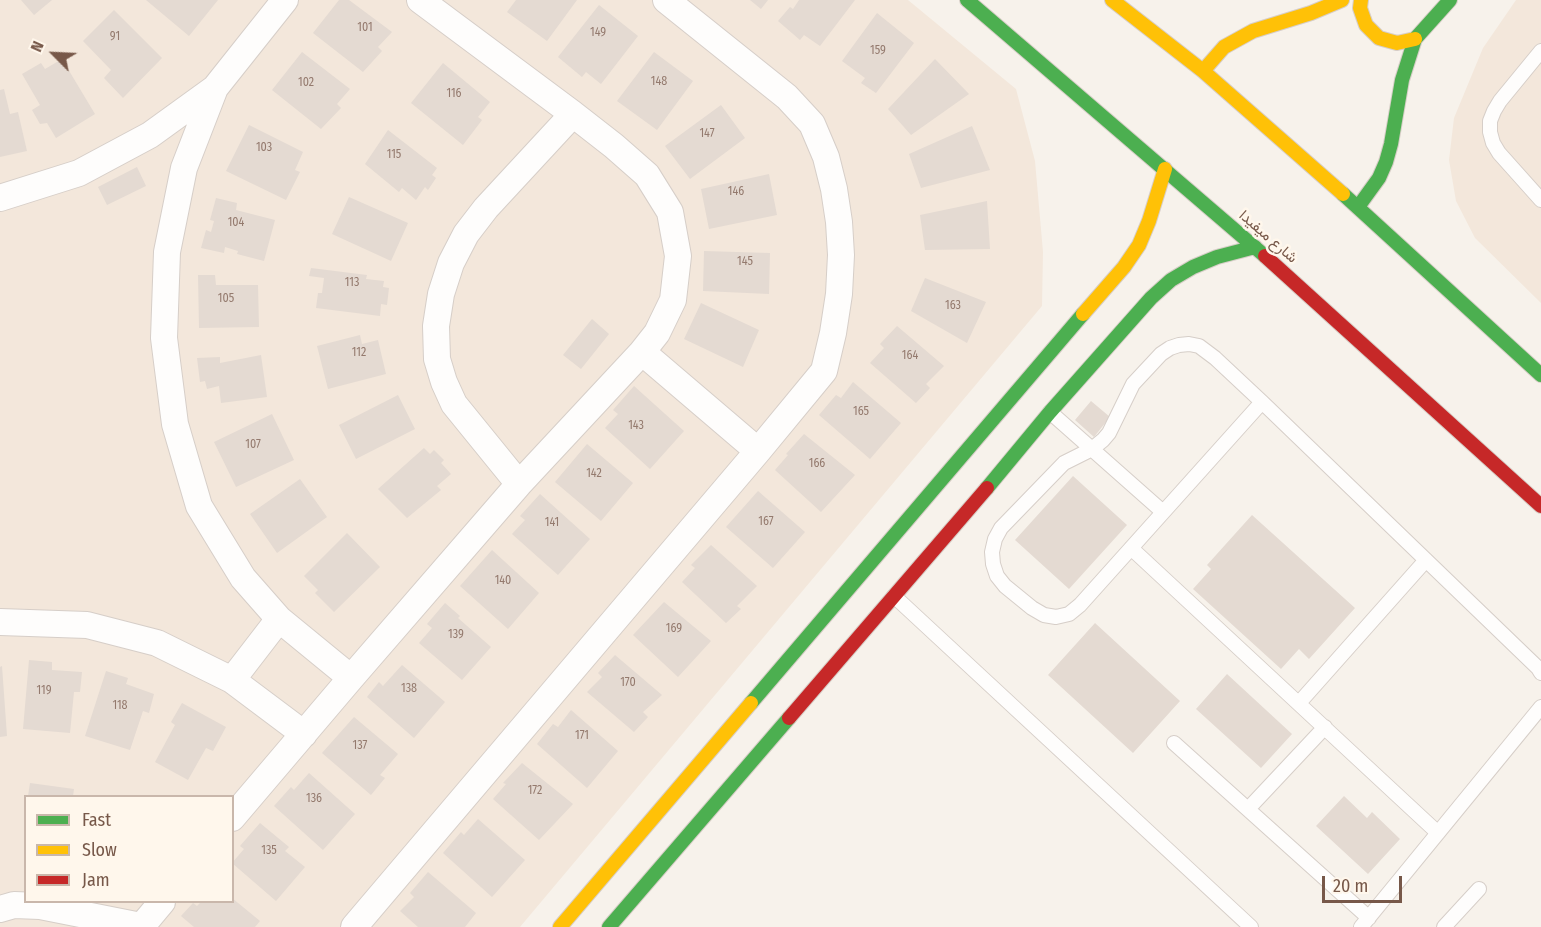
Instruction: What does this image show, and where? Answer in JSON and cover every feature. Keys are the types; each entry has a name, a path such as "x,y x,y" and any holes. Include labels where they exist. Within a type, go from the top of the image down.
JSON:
{"street":[{"path":"0,198 79,173 150,135 215,88 285,0"},
{"path":"234,816 519,484 642,352 657,333 673,300 678,256 670,212 647,175 573,114 420,0"},
{"path":"354,927 824,371 839,294 841,255 834,189 826,157 812,124 787,97 666,0"},
{"name":"شارع ميفيدا","path":"967,0 1255,247 1541,506"},
{"path":"1112,0 1203,71 1358,207 1541,375"},
{"path":"1203,71 1224,47 1253,32 1342,0"},
{"path":"1362,0 1360,8 1366,25 1380,38 1397,43 1415,39"},
{"path":"1358,207 1379,178 1386,162 1402,80 1415,39 1450,0"},
{"path":"215,88 184,168 167,252 164,338 175,424 200,506 243,578 279,619 351,678"},
{"path":"519,484 454,404 437,358 436,326 441,294 451,263 466,234 486,208 573,114"},
{"path":"561,927 992,430 1124,267 1144,246 1164,169"},
{"path":"609,927 894,596 1014,449 1050,412 1171,274 1217,256 1255,247"},
{"path":"642,352 758,451"},
{"path":"232,680 279,619"},
{"path":"0,621 87,625 157,643 232,680 304,734"},
{"path":"0,909 14,905 40,906 141,927 161,903"}],"lane":[{"path":"1541,51 1500,101 1490,121 1493,143 1499,153 1541,200"},
{"path":"1262,402 1080,605 1069,614 1056,617 1044,615 1005,586 997,576 992,552 1001,528 1065,463 1098,445 1108,434 1133,384 1161,354 1170,348 1189,344 1207,351 1262,402 1541,673"},
{"path":"1050,412 1163,512"},
{"path":"1131,548 1438,832"},
{"path":"1299,703 1426,560"},
{"path":"894,596 1251,927"},
{"path":"1174,743 1248,809 1365,922 1541,707"},
{"path":"1248,809 1325,727"},
{"path":"1444,927 1479,889"}],"shaded area":[{"path":"0,0 908,0 1016,89 1035,161 1043,252 1042,306 520,927 0,927"},
{"path":"1516,0 1541,0 1541,303 1475,238 1456,201 1449,160 1454,118 1483,48"}],"building":[{"path":"21,0 52,0 34,15"},
{"path":"146,0 218,0 189,36"},
{"path":"339,0 349,0 392,32 378,47 382,51 363,72 313,33"},
{"path":"516,0 577,0 547,41 507,12"},
{"path":"750,0 768,0 761,9"},
{"path":"799,0 855,0 820,46 804,35 800,40 778,21 790,7 793,9"},
{"path":"599,5 638,36 601,84 586,72 582,77 558,57"},
{"path":"114,10 162,58 123,98 104,78 111,70 83,41"},
{"path":"877,13 914,43 876,93 861,83 865,78 842,61"},
{"path":"302,52 350,89 337,104 341,108 321,129 272,90"},
{"path":"654,52 693,81 657,130 617,101"},
{"path":"62,59 95,114 56,138 47,123 40,124 32,110 40,105 22,74 41,63 45,69"},
{"path":"935,59 969,94 911,135 888,109"},
{"path":"443,63 490,102 478,117 482,120 463,145 411,103"},
{"path":"4,89 10,114 18,112 27,151 0,157 0,90"},
{"path":"721,105 745,138 690,179 665,146"},
{"path":"249,125 303,152 295,170 300,172 286,200 226,171"},
{"path":"972,126 990,170 921,188 909,154"},
{"path":"388,130 437,168 432,175 436,178 428,190 425,187 416,200 402,188 399,192 365,164"},
{"path":"137,167 146,186 107,205 98,187"},
{"path":"769,174 777,215 709,229 701,189"},
{"path":"349,197 408,223 391,261 332,234"},
{"path":"216,198 237,203 236,210 275,220 264,261 237,254 238,251 225,247 224,253 201,248 206,230 211,232 214,221 210,220"},
{"path":"987,201 990,249 925,250 920,215"},
{"path":"704,251 770,253 769,294 703,291"},
{"path":"311,268 367,275 366,279 384,281 383,287 389,288 387,305 381,304 380,316 316,308 318,293 322,293 324,278 309,276"},
{"path":"198,275 215,275 216,285 258,285 259,327 199,328"},
{"path":"925,278 986,302 967,343 911,311"},
{"path":"701,303 759,330 743,367 684,339"},
{"path":"592,319 609,334 581,369 563,355"},
{"path":"897,326 944,366 926,384 930,388 916,403 870,363 884,348 880,344"},
{"path":"360,335 362,344 378,340 386,374 328,389 317,346"},
{"path":"261,355 267,397 221,403 219,386 207,389 205,381 200,382 197,358 220,357 220,363"},
{"path":"853,382 901,423 870,459 819,415 836,395 841,398"},
{"path":"634,386 684,431 650,469 605,428 618,414 613,410"},
{"path":"398,395 415,429 356,459 339,425"},
{"path":"1091,401 1110,417 1094,437 1075,420"},
{"path":"272,414 294,460 236,487 214,442"},
{"path":"804,434 855,475 821,512 775,470"},
{"path":"587,444 633,483 601,521 555,482"},
{"path":"424,448 430,454 434,450 444,460 441,463 451,474 437,486 441,490 407,518 378,489"},
{"path":"1073,476 1127,525 1069,589 1015,540"},
{"path":"300,479 327,517 277,553 250,514"},
{"path":"758,491 805,532 773,568 726,527"},
{"path":"540,494 590,539 558,575 512,534 525,520 520,516"},
{"path":"1252,515 1355,608 1309,659 1299,649 1281,669 1193,589 1211,569 1207,565"},
{"path":"347,533 380,567 334,612 315,593 318,590 304,576"},
{"path":"711,545 757,586 737,606 741,609 726,623 682,582 695,568 691,565"},
{"path":"492,550 539,593 508,629 460,586"},
{"path":"664,602 711,641 678,677 633,635"},
{"path":"445,603 460,616 458,618 491,647 462,680 419,643 432,628 427,624"},
{"path":"1095,623 1180,701 1133,753 1048,675"},
{"path":"615,655 662,695 643,712 648,717 634,732 587,692 602,677 598,673"},
{"path":"29,660 52,662 52,670 82,672 80,692 74,692 70,733 23,729"},
{"path":"402,665 445,702 414,738 367,697 379,682 383,686"},
{"path":"2,666 7,736 0,737 0,667"},
{"path":"106,671 128,678 126,684 154,694 149,713 143,711 130,750 85,736"},
{"path":"1227,674 1292,734 1261,768 1196,709"},
{"path":"182,703 226,727 213,751 206,748 188,780 155,762 175,725 171,722"},
{"path":"571,710 618,751 587,788 537,744 553,724 558,727"},
{"path":"354,717 398,754 380,775 385,778 371,795 322,753"},
{"path":"522,763 573,804 539,840 493,799 506,784 503,783"},
{"path":"309,773 355,814 323,850 274,806 291,787 294,790"},
{"path":"30,783 74,789 73,795 28,795"},
{"path":"1344,796 1367,818 1372,812 1400,839 1368,874 1316,826"},
{"path":"478,819 525,860 492,897 443,853 461,832 464,835"},
{"path":"260,823 289,847 285,851 305,867 276,901 234,865 234,861 244,849 240,846"},
{"path":"428,872 476,913 465,927 418,927 400,911 414,897 410,893"},
{"path":"234,900 260,921 255,927 194,927 181,916 193,903 197,906 200,903 234,903"}],"traffic: fast":[{"path":"967,0 1265,256"},
{"path":"1358,207 1379,178 1386,162 1402,80 1415,39 1450,0"},
{"path":"1343,194 1541,375"},
{"path":"987,488 1050,412 1151,298 1171,280 1217,257 1255,247"},
{"path":"751,703 1083,314"},
{"path":"609,927 789,718"}],"traffic: slow":[{"path":"1112,0 1203,71 1343,194"},
{"path":"1203,71 1224,47 1253,31 1311,13 1342,0"},
{"path":"1361,0 1360,8 1366,25 1379,38 1397,43 1415,39"},
{"path":"1083,314 1124,267 1139,245 1165,169"},
{"path":"560,927 751,703"}],"traffic: jam":[{"path":"1265,256 1541,506"},
{"path":"789,718 987,488"}]}
